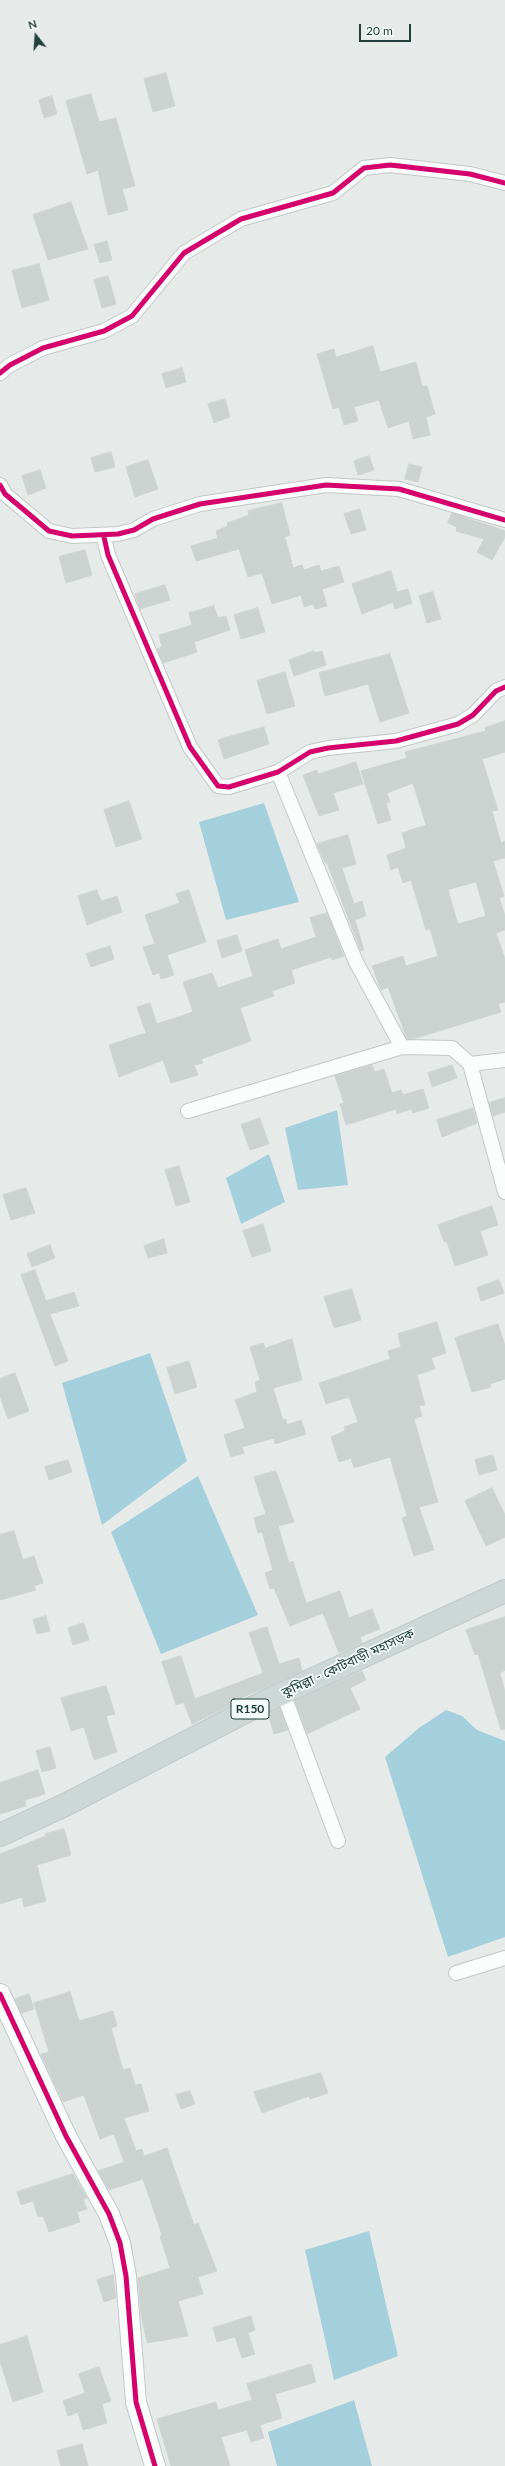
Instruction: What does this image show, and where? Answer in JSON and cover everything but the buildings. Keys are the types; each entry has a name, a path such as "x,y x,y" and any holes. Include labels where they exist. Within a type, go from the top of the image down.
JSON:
{"main road":[{"name":"কুমিল্লা - কোটবাড়ী মহাসড়ক","path":"0,1835 67,1804 283,1693 505,1591"}],"street":[{"path":"0,373 10,365 44,348 104,331 132,316 184,253 241,219 333,193 364,168 390,164 470,174 505,183"},
{"path":"0,485 5,494 49,531 72,536 104,537 134,530 153,518 200,504 326,485 399,489 505,520"},
{"path":"104,537 108,555 190,747 218,786 229,787 278,772 310,752 328,748 396,741 458,724 473,715 496,691 505,687"},
{"path":"278,772 356,962 402,1047"},
{"path":"188,1111 402,1047 452,1048 470,1064 505,1192"},
{"path":"470,1064 505,1060"},
{"path":"283,1693 338,1841"},
{"path":"456,1973 505,1958"},
{"path":"0,1994 66,2136 109,2214 120,2243 126,2276 136,2402 155,2466"}],"water":[{"path":"264,803 299,902 226,920 199,822"},
{"path":"337,1110 348,1185 298,1190 285,1128"},
{"path":"269,1154 285,1202 241,1224 226,1178"},
{"path":"150,1353 187,1461 102,1525 62,1383"},
{"path":"198,1476 258,1615 161,1654 111,1532"},
{"path":"446,1710 462,1716 477,1730 505,1741 505,1937 448,1957 385,1757 419,1728"},
{"path":"369,2231 398,2356 334,2380 305,2250"},
{"path":"354,2400 372,2466 277,2466 268,2432"}],"cycle path":[{"path":"0,373 10,365 43,348 104,331 132,316 184,253 241,219 333,193 364,168 390,165 470,174 505,183"},
{"path":"0,485 5,494 49,531 72,536 118,534 134,530 153,519 200,504 326,485 399,489 505,520"},
{"path":"104,537 108,555 190,747 218,786 229,787 278,772 310,752 328,748 396,741 458,724 473,715 496,691 505,687"},
{"path":"0,1994 66,2136 109,2214 120,2243 126,2276 136,2402 155,2466"}]}
